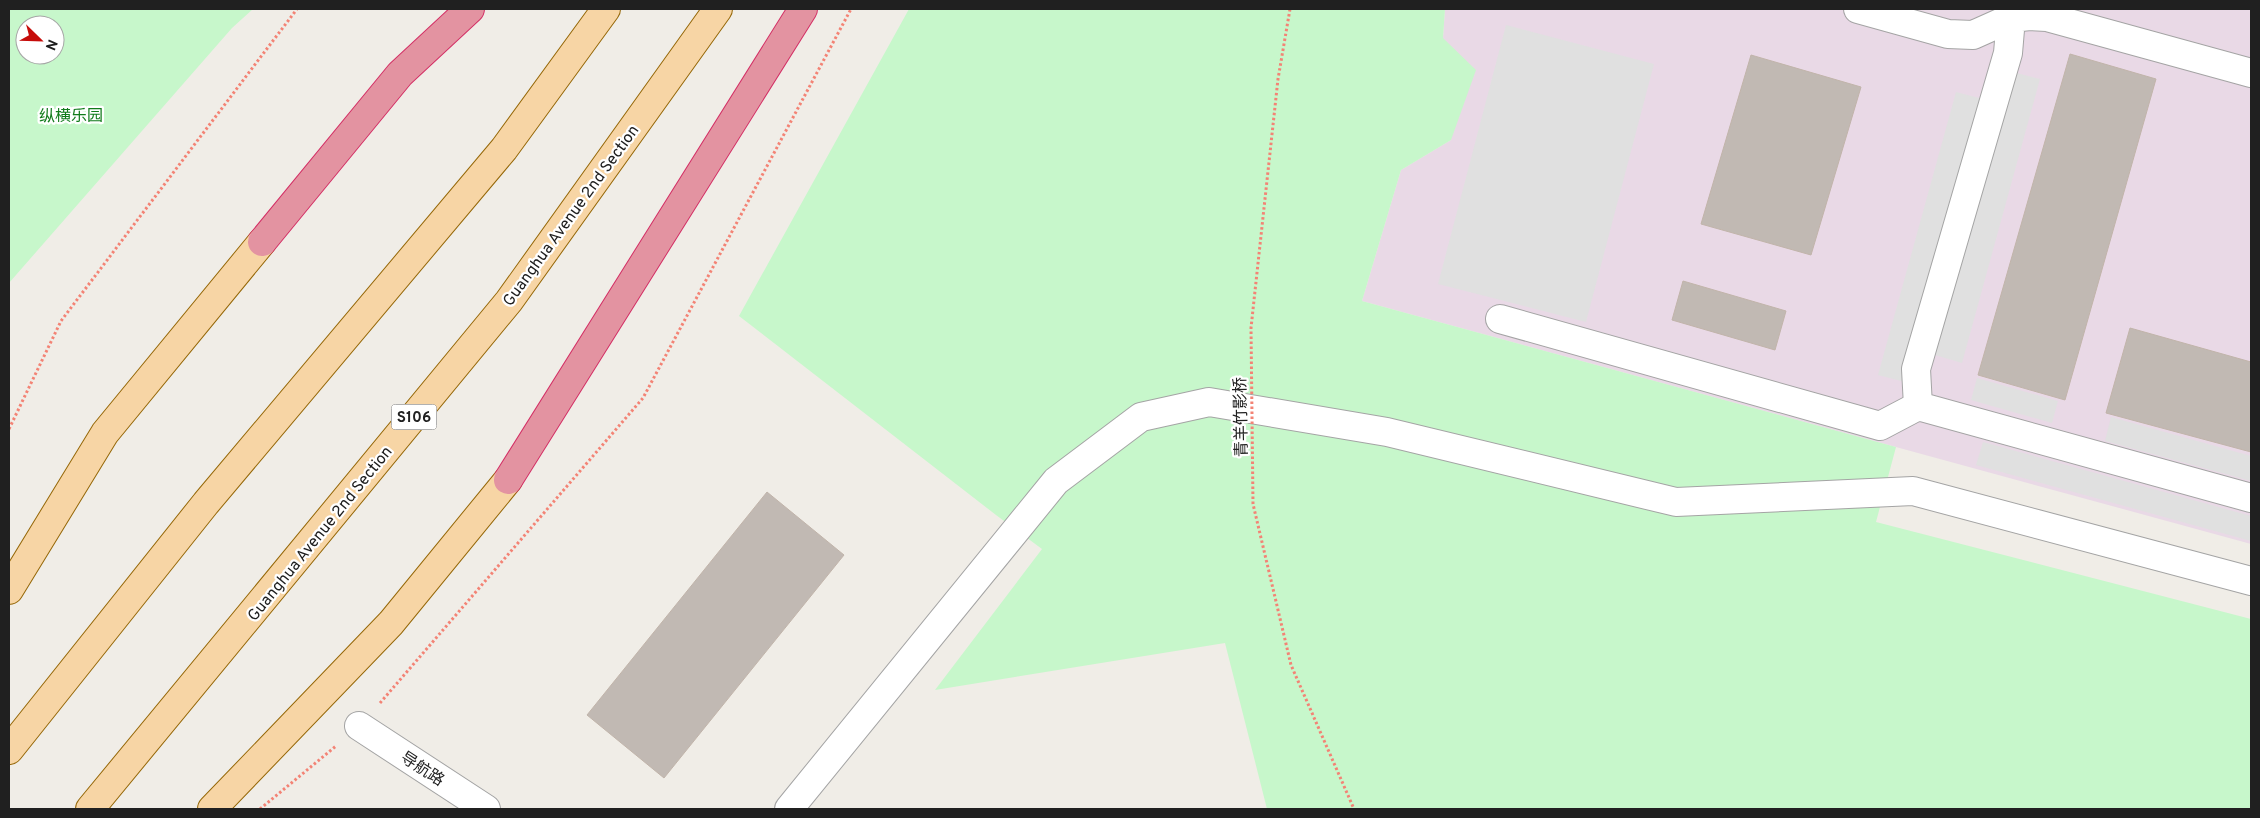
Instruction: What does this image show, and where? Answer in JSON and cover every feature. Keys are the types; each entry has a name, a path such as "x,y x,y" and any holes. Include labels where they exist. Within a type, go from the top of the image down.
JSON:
{"highway":[{"path":"262,242 400,74 470,9"},
{"path":"508,480 803,9"}],"main road":[{"path":"9,750 206,503 504,149 606,9"},
{"name":"Guanghua Avenue 2nd Section","path":"90,809 509,301 718,9"},
{"path":"9,590 105,433 262,242"},
{"path":"212,809 391,623 508,480"}],"street":[{"path":"1858,9 1948,34 1973,35 2011,18 2047,17 2251,73"},
{"path":"1918,406 1916,369 2008,53 2011,18"},
{"path":"1500,319 1880,426 1918,406 2251,498"},
{"path":"789,809 1056,481 1141,417 1209,402 1386,432 1676,502 1913,490 2251,581"},
{"name":"导航路","path":"359,726 486,809"}],"path":[{"path":"9,429 61,320 297,9"},
{"path":"260,809 359,726 643,398 851,9"},
{"name":"青羊·竹影桥","path":"1290,9 1278,79 1251,328 1253,504 1291,665 1354,809"}],"shaded area":[{"path":"1445,9 2251,9 2251,544 1362,301 1401,170 1451,140 1443,38"},
{"path":"1506,25 1654,64 1586,322 1438,284"},
{"path":"2013,72 2040,79 1962,363 1935,355"},
{"path":"1956,92 1983,99 1905,382 1878,375"},
{"path":"1977,378 2058,401 2052,423 1971,400"},
{"path":"2111,417 2251,456 2251,481 2105,441"},
{"path":"1983,442 2251,516 2251,541 1976,465"}],"green space":[{"name":"纵横乐园","path":"9,9 253,9 232,28 9,283"},
{"path":"909,9 1445,9 1443,38 1476,70 1451,140 1401,170 1362,301 1896,447 1876,522 2251,619 2251,809 1267,809 1225,643 935,690 1042,549 739,316"}],"building":[{"path":"2070,54 2156,79 2065,400 1978,375"},
{"path":"1751,55 1861,87 1811,255 1701,224"},
{"path":"1683,281 1786,311 1775,350 1672,320"},
{"path":"2130,328 2251,362 2251,452 2106,413"},
{"path":"767,492 844,555 664,778 587,715"}]}
